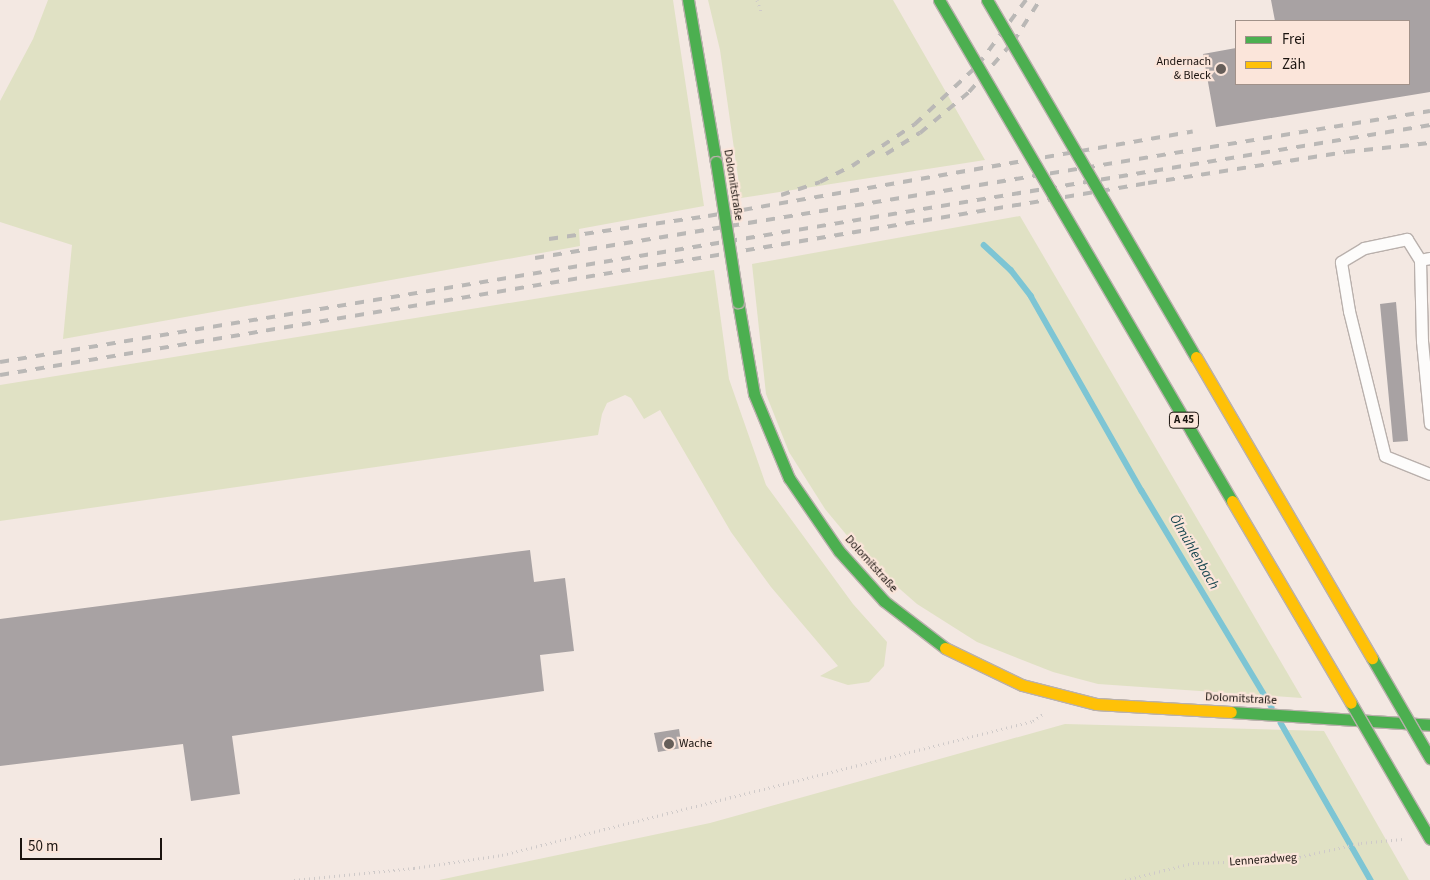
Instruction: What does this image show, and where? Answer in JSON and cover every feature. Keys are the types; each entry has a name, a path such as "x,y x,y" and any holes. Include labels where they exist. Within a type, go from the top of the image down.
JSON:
{"main road":[{"name":"Dolomitstraße","path":"688,0 754,394 789,478 839,550 884,601 941,646 983,668 1066,699 1096,704 1296,715 1430,725"},
{"name":"A 45","path":"939,0 1430,839"},
{"path":"987,0 1430,758"}],"lane":[{"path":"1430,424 1422,341 1425,259 1407,239 1364,248 1341,262 1349,310 1385,456 1430,474"}],"path":[{"path":"757,0 761,10"},
{"path":"294,880 414,868 519,851 1033,721 1066,699"},
{"name":"Lenneradweg","path":"1126,880 1193,863 1285,860 1361,843 1412,840"}],"green space":[{"path":"48,0 673,0 704,206 579,229 580,246 63,339 72,245 0,222 0,101 33,39"},
{"path":"708,0 893,0 985,160 741,198 720,50"},
{"path":"1020,216 1302,698 1098,684 1053,672 977,642 917,604 869,562 825,509 789,452 766,394 752,264"},
{"path":"714,270 729,379 766,485 853,604 887,642 884,666 869,682 848,685 820,676 838,666 771,587 731,532 660,410 644,419 631,398 625,395 607,403 602,414 598,435 0,521 0,385"},
{"path":"1065,724 1324,731 1409,880 439,880 710,823"}],"building":[{"name":"Andernach & Bleck","path":"1271,0 1430,0 1430,92 1216,127 1203,54 1235,48 1235,85 1410,85 1410,20 1275,20"},
{"path":"1396,302 1408,441 1393,442 1380,304"},
{"path":"530,550 534,582 565,578 574,651 540,655 544,691 232,736 240,794 191,801 183,744 0,766 0,619"},
{"name":"Wache","path":"679,729 682,748 658,752 654,733"}],"waterway":[{"name":"Ölmühlenbach","path":"984,245 1011,270 1031,296 1142,491 1272,707"},
{"name":"Ölmühlenbach","path":"1281,723 1371,880"}],"railway":[{"path":"781,195 820,182 852,166 915,124 978,65 1026,0"},
{"path":"886,154 920,133 969,92 1013,42 1040,0"},
{"path":"535,258 1430,111"},
{"path":"0,362 1430,125"},
{"path":"549,239 708,216 1193,131"},
{"path":"0,375 1148,183 1346,152 1430,143"}],"traffic: fast":[{"path":"688,0 716,162"},
{"path":"939,0 1232,501"},
{"path":"987,0 1196,357"},
{"path":"716,162 738,302"},
{"path":"738,302 754,394 789,478 839,551 884,601 945,648"},
{"path":"1372,658 1430,758"},
{"path":"1351,703 1430,839"},
{"path":"1231,712 1430,725"}],"traffic: slow":[{"path":"1196,357 1372,658"},
{"path":"1232,501 1351,703"},
{"path":"945,648 1022,685 1096,704 1231,712"}],"place":[{"name":"Andernach & Bleck","path":"1221,69"},
{"name":"Wache","path":"669,744"}]}
